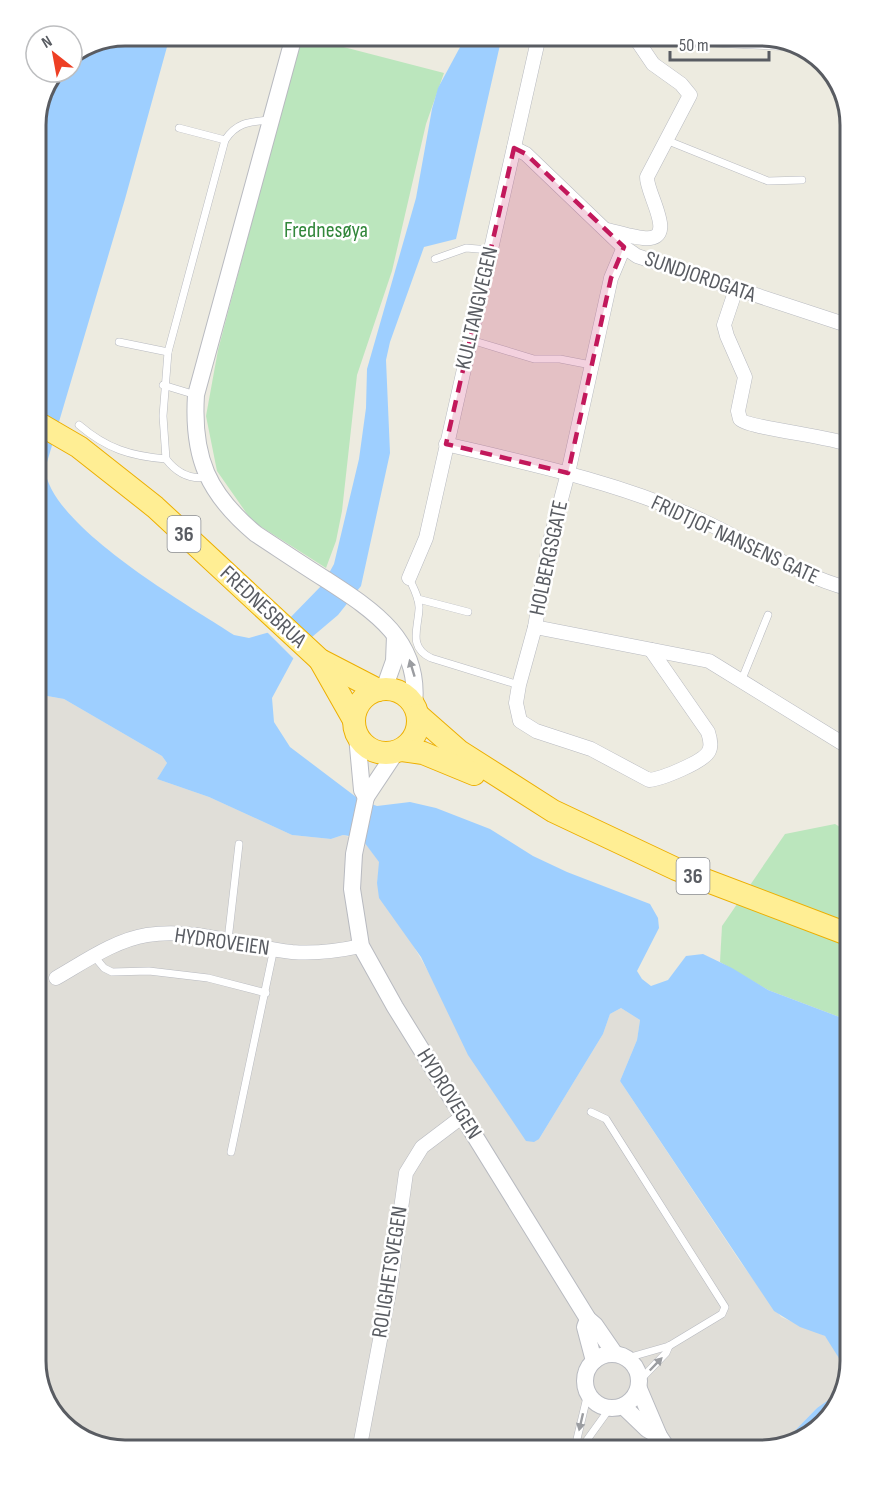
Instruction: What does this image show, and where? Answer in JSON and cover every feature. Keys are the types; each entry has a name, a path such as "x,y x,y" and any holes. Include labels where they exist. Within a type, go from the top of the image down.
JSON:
{"highway":[{"name":"FREDNESBRUA","path":"47,428 79,447 155,507 320,660"},
{"name":"36","path":"320,660 381,689 401,692 416,710 459,751 533,796 541,804"},
{"name":"36","path":"320,660 356,728 370,749 387,754 399,751 450,763 676,869 840,931"},
{"path":"356,728 361,701 381,689"},
{"path":"399,751 416,735 416,710"}],"street":[{"path":"291,47 196,395 195,432 207,477 221,501 238,519 379,616 395,636 412,665 416,689 416,710"},
{"name":"KULLTANGVEGEN","path":"410,578 426,538 537,47"},
{"path":"606,230 641,238 658,235 661,230 661,219 649,192 647,177 686,108 690,95 681,84 653,64 641,47"},
{"name":"SUNDJORDGATA","path":"514,148 526,154 624,247 648,261 840,323"},
{"name":"HOLBERGSGATE","path":"624,247 611,278 568,473 549,545 535,627 519,685 517,712 520,721 527,727 579,744 650,780 659,780 704,757 709,752 710,739 651,650"},
{"path":"736,289 726,313 724,330 745,377 738,411 740,419 752,426 818,435 840,441"},
{"name":"FRIDTJOF NANSENS GATE","path":"446,444 568,473 692,516 793,568 840,585"},
{"path":"535,627 709,661 742,679 840,742"},
{"path":"381,689 394,661 395,636"},
{"path":"356,728 362,790 366,798 399,751"},
{"name":"HYDROVEGEN","path":"366,798 354,854 352,889 355,920 361,946 395,1007 588,1319 621,1356"},
{"name":"HYDROVEIEN","path":"56,978 94,956 128,940 147,935 182,934 315,952 361,946"},
{"name":"ROLIGHETSVEGEN","path":"361,1440 390,1287 406,1173 422,1147 463,1116"},
{"name":"HYDROVEGEN","path":"588,1319 585,1327 594,1361"},
{"path":"659,1436 647,1430 617,1407 597,1404 588,1393 586,1376 594,1361 604,1356 621,1356 636,1368 639,1384 662,1440"},
{"path":"617,1407 633,1399 639,1384"}],"lane":[{"path":"166,459 163,385 168,352 225,140 241,123 270,120"},
{"path":"179,128 225,140"},
{"path":"666,140 768,181 802,180"},
{"path":"435,259 466,248 490,250"},
{"path":"471,340 534,358 560,359 591,365"},
{"path":"119,342 168,352"},
{"path":"163,385 196,395"},
{"path":"79,425 100,443 132,455 166,459 182,473 196,479 207,477"},
{"path":"410,578 418,599 415,637 422,653 431,658 519,685"},
{"path":"418,599 468,612"},
{"path":"742,679 768,615"},
{"path":"228,940 239,843"},
{"path":"231,1152 274,948"},
{"path":"94,956 104,968 112,972 149,971 208,978 266,993"},
{"path":"591,1112 606,1119 725,1307 722,1314 669,1346 621,1356"},
{"path":"639,1384 669,1346"},
{"path":"577,1440 588,1393"},
{"path":"588,1440 617,1407"}],"highlighted area":[{"path":"514,148 526,154 624,247 611,278 568,473 446,444"}],"shaded area":[{"path":"47,696 64,699 162,756 167,763 157,779 209,797 292,835 331,839 343,835 364,842 380,862 377,883 436,985 539,1139 603,1034 610,1014 621,1008 640,1020 637,1040 620,1081 739,1260 781,1317 825,1336 833,1346 840,1358 837,1382 829,1400 817,1408 793,1433 771,1440 121,1440 100,1436 74,1421 55,1396 49,1382 46,1361"}],"green space":[{"name":"Frednesøya","path":"298,47 344,47 444,73 426,124 392,271 357,375 342,511 336,541 326,568 252,521 217,471 206,416 218,350"},
{"path":"835,824 840,827 840,1017 768,990 720,962 722,926 785,834"}],"water":[{"path":"167,47 125,199 47,463 47,121 53,95 59,84 84,84 84,59 95,53 110,48"},
{"path":"460,47 500,47 456,239 424,247 390,342 386,360 390,453 361,586 338,615 299,648 272,698 274,722 290,747 360,800 377,806 410,802 436,808 490,829 533,856 567,872 650,904 658,918 659,928 637,971 642,979 651,986 668,980 686,956 703,954 732,968 768,990 840,1017 840,1360 825,1336 800,1327 774,1311 620,1081 637,1040 640,1020 621,1008 610,1014 603,1034 539,1139 534,1142 526,1141 468,1055 421,957 379,898 377,883 379,862 364,842 355,837 343,835 331,839 292,835 209,797 157,779 167,763 162,756 64,699 47,696 47,474 53,491 70,515 95,539 155,584 234,635 249,638 270,632 286,622 323,584 334,564 359,459 366,408 367,369 416,198 438,88"},
{"path":"829,1400 812,1421 793,1433 817,1408"}],"pier":[{"path":"284,620 301,650 295,660 265,630"}]}
